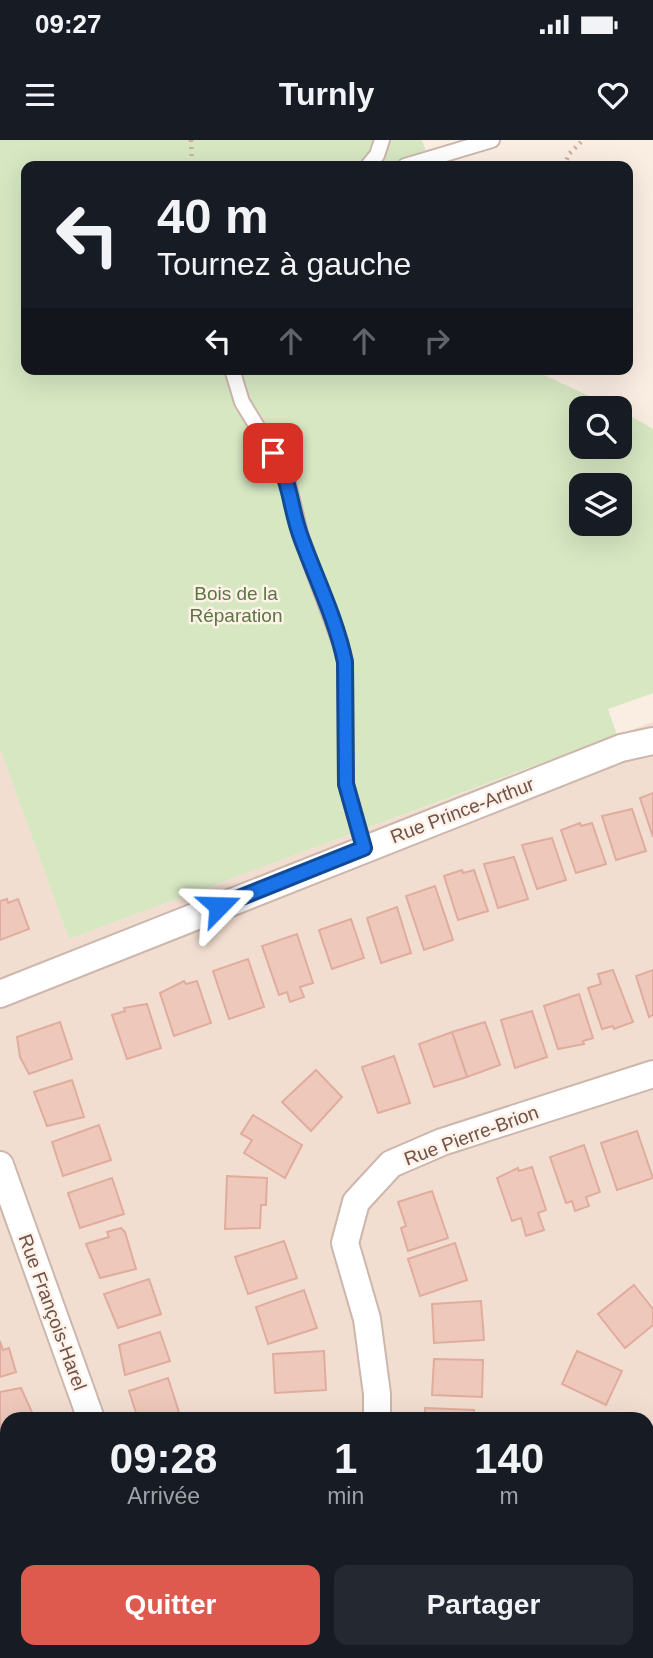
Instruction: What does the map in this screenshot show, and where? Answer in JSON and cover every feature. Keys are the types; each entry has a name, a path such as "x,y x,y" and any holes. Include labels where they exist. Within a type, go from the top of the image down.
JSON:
{"street":[{"name":"Rue Prince-Arthur","path":"0,994 621,748 653,741"},
{"name":"Rue Pierre-Brion","path":"377,1412 367,1320 345,1243 356,1202 391,1164 442,1142 653,1074"},
{"name":"Rue François-Harel","path":"0,1165 89,1412"}],"lane":[{"path":"372,161 382,140"},
{"path":"422,161 492,140"},
{"path":"234,375 242,402 286,474 300,537 330,608 341,645 345,662 346,784 364,848"}],"path":[{"path":"191,140 192,161"},
{"path":"566,161 569,154 583,140"}],"shaded area":[{"path":"653,722 653,1412 0,1412 0,749 69,939"}],"green space":[{"name":"Bois de la Réparation","path":"0,140 422,140 429,161 21,161 21,375 544,375 589,396 569,396 569,459 632,459 632,417 653,429 653,693 608,709 617,735 69,939 0,749"}],"building":[{"path":"653,793 653,837 640,798"},
{"path":"632,809 646,851 616,860 602,816"},
{"path":"580,823 581,826 592,823 606,864 576,873 561,830"},
{"path":"552,838 566,880 537,889 522,845"},
{"path":"514,857 528,899 498,908 484,864"},
{"path":"462,870 463,873 474,870 488,911 458,920 444,876"},
{"path":"435,886 453,940 424,950 406,896"},
{"path":"7,899 8,903 18,899 29,929 0,940 0,901"},
{"path":"397,907 411,953 381,963 367,918"},
{"path":"351,919 364,958 332,969 319,930"},
{"path":"297,934 313,983 300,987 304,997 290,1002 287,992 279,995 262,946"},
{"path":"248,959 264,1007 229,1019 213,971"},
{"path":"613,970 633,1022 614,1029 613,1026 602,1029 588,988 601,984 598,974"},
{"path":"653,970 653,1015 649,1017 636,976"},
{"path":"184,981 186,984 197,981 211,1023 174,1036 160,993"},
{"path":"579,994 593,1038 583,1041 584,1044 558,1049 544,1006"},
{"path":"147,1004 161,1048 127,1059 112,1015 125,1011 124,1008"},
{"path":"532,1011 547,1057 515,1068 501,1020"},
{"path":"60,1022 72,1059 29,1074 20,1057 17,1037"},
{"path":"485,1022 500,1065 467,1077 452,1032"},
{"path":"452,1032 467,1077 434,1087 419,1044"},
{"path":"394,1056 410,1103 378,1113 362,1067"},
{"path":"316,1070 342,1097 311,1131 282,1102"},
{"path":"72,1080 84,1117 47,1126 34,1092"},
{"path":"253,1115 302,1145 285,1178 244,1153 252,1140 241,1134"},
{"path":"99,1125 111,1160 63,1176 52,1142"},
{"path":"637,1131 653,1178 617,1190 601,1143"},
{"path":"584,1145 600,1192 586,1197 589,1206 575,1211 572,1201 566,1203 550,1157"},
{"path":"532,1167 546,1210 538,1213 544,1230 526,1236 521,1218 512,1221 497,1178 518,1168 519,1171"},
{"path":"227,1176 267,1178 266,1205 261,1205 260,1228 225,1229"},
{"path":"112,1178 124,1214 80,1228 68,1193"},
{"path":"432,1191 448,1238 408,1251 401,1228 406,1226 398,1202"},
{"path":"121,1228 125,1232 136,1269 100,1278 86,1244 109,1237 107,1232"},
{"path":"284,1241 297,1278 248,1294 235,1257"},
{"path":"455,1243 467,1280 420,1296 408,1259"},
{"path":"149,1279 161,1314 118,1328 104,1294"},
{"path":"634,1285 653,1309 653,1325 625,1348 598,1314"},
{"path":"304,1290 317,1328 268,1344 256,1307"},
{"path":"481,1301 484,1340 434,1343 432,1304"},
{"path":"160,1332 170,1361 125,1375 119,1345"},
{"path":"0,1341 3,1350 9,1348 16,1372 0,1377"},
{"path":"324,1351 326,1390 275,1393 273,1354"},
{"path":"577,1351 622,1371 606,1405 562,1384"},
{"path":"434,1359 483,1360 482,1397 432,1395"},
{"path":"168,1378 179,1412 136,1412 129,1391"},
{"path":"21,1388 32,1412 0,1412 0,1392"},
{"path":"425,1408 474,1410 474,1412 425,1412"}],"route":[{"path":"219,906 364,848 355,824 346,784 345,662 330,608 300,537 286,474 273,453"}]}
